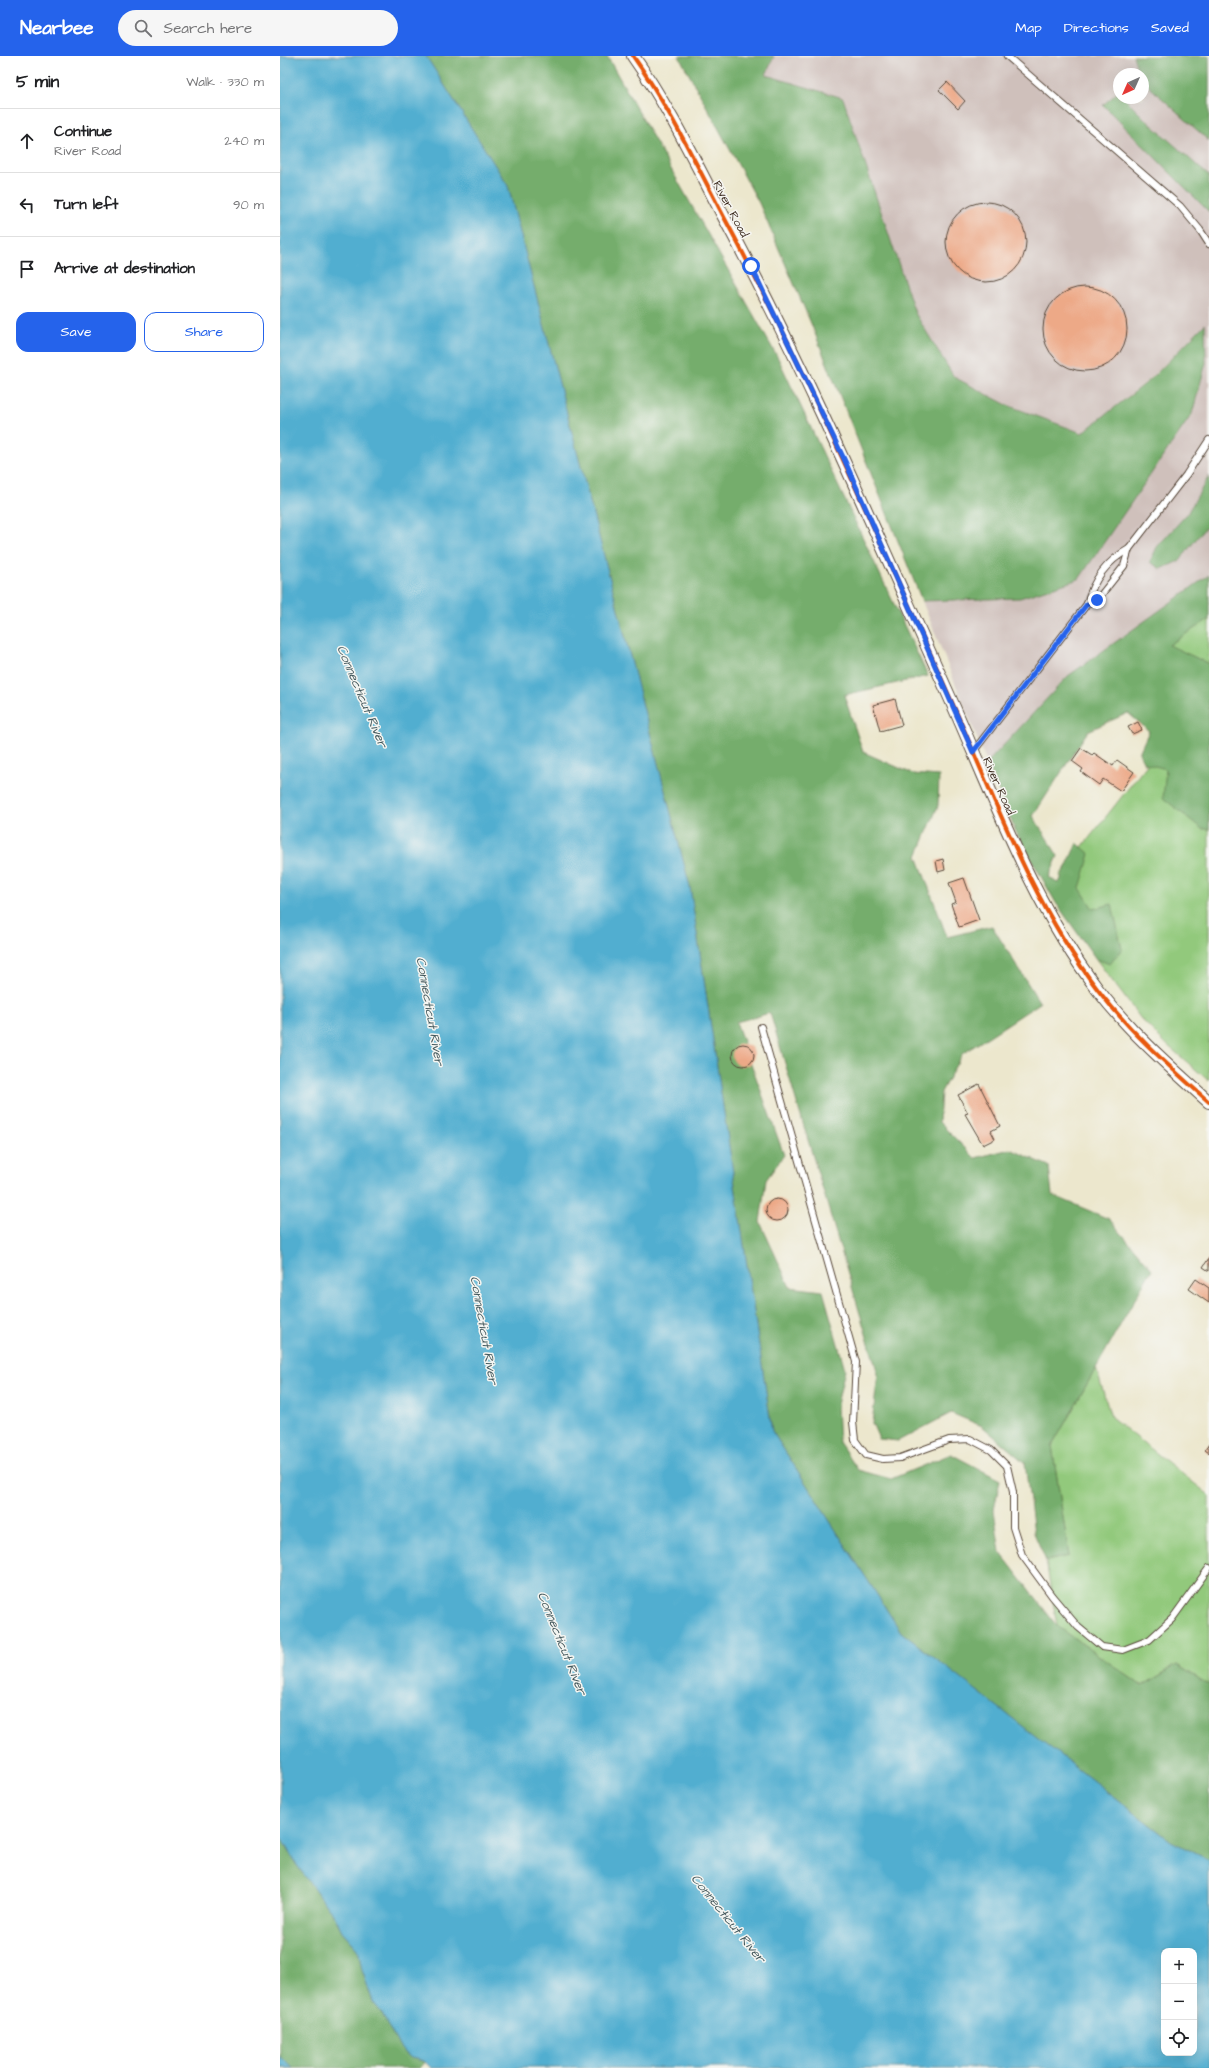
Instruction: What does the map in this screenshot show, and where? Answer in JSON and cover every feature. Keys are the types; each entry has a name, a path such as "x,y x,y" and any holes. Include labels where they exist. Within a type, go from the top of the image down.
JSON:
{"street":[{"name":"River Road","path":"633,56 656,92 688,148 751,266 800,365 907,599 1007,829 1036,887 1086,973 1128,1026 1209,1102"}],"lane":[{"path":"1007,56 1180,206 1200,230 1209,244"},
{"path":"1087,604 1097,600 1124,566 1129,549 1186,475 1209,440"},
{"path":"973,752 1087,604 1091,588 1114,557 1129,549"},
{"path":"761,1027 856,1362 853,1422 855,1440 866,1455 883,1459 900,1458 949,1440 970,1439 991,1450 1007,1466 1013,1492 1013,1527 1022,1555 1052,1596 1078,1627 1102,1647 1122,1650 1149,1640 1172,1619 1209,1568"}],"shaded area":[{"path":"774,56 1133,56 1137,68 1113,68 1113,97 1103,105 1209,212 1209,476 1187,514 1157,547 1178,561 1204,529 1209,527 1209,575 1068,676 987,763 922,601 1020,598 1205,324 1150,379 1082,433 1007,405 954,377 766,75"},
{"path":"1149,86 1209,141 1209,176 1130,104 1149,104"}],"green space":[{"path":"426,56 607,56 778,358 928,676 844,695 863,752 913,774 939,776 938,806 917,856 947,937 992,926 1040,1003 962,1054 941,1092 939,1122 975,1158 1010,1149 1049,1166 1052,1195 1109,1219 1152,1269 1052,1446 1069,1556 1046,1561 1034,1533 1025,1463 982,1426 951,1413 898,1441 879,1439 872,1423 878,1374 770,1013 736,1022 784,1155 766,1180 760,1222 790,1287 823,1291 845,1369 837,1405 839,1442 858,1470 891,1479 951,1454 1000,1480 994,1510 1000,1552 1057,1626 1142,1686 1177,1665 1209,1685 1209,1860 1171,1841 901,1632 772,1431 690,887 508,186"},
{"path":"679,56 774,56 766,75 843,98 915,313 954,377 1007,405 1082,433 1150,380 1205,324 1206,363 1192,414 1079,579 1020,598 922,601 810,321 759,203"},
{"path":"1133,56 1209,56 1209,141 1149,86 1149,68 1137,68"},
{"path":"1113,96 1113,104 1130,104 1209,176 1209,212 1103,105"},
{"path":"1209,476 1209,527 1204,529 1179,561 1161,569 1150,562 1157,547 1187,514"},
{"path":"1209,575 1209,619 1169,645 1209,664 1209,829 1202,829 1163,798 1166,769 1144,763 1139,753 1149,731 1128,713 1088,731 1033,816 1058,856 1049,877 1059,883 1077,843 1090,854 1080,888 1093,909 1112,904 1122,949 1110,964 1096,959 1056,903 1016,832 987,763 1068,676"},
{"path":"1209,619 1209,664 1168,645"},
{"path":"1209,686 1209,1081 1166,1044 1141,1019 1096,959 1100,960 1060,875"},
{"path":"1096,1368 1111,1417 1209,1495 1209,1685 1177,1665 1142,1686 1057,1626 1046,1561 1069,1556 1052,1446"},
{"path":"280,1836 296,1864 335,1917 342,1931 358,1949 362,1970 373,2002 381,2012 400,2048 411,2058 426,2062 419,2068 280,2068"}],"water":[{"name":"Connecticut River","path":"280,56 426,56 508,186 690,887 772,1431 901,1632 1171,1841 1209,1860 1209,2068 431,2068 424,2061 411,2058 400,2048 381,2012 373,2002 362,1970 358,1949 342,1931 335,1917 296,1864 280,1836"},
{"path":"280,2056 293,2068 280,2068"}],"building":[{"path":"947,82 965,101 958,109 939,90"},
{"path":"978,202 994,202 1008,208 1020,220 1026,234 1026,250 1020,264 1008,276 994,282 978,282 964,276 952,264 946,250 946,234 952,220 964,208"},
{"path":"1085,287 1101,290 1115,299 1124,313 1127,329 1124,345 1115,359 1101,368 1085,371 1069,368 1055,359 1046,345 1043,329 1046,313 1055,299 1069,290"},
{"path":"895,699 902,725 880,731 873,705"},
{"path":"1138,722 1142,730 1132,734 1128,727"},
{"path":"1081,748 1092,755 1094,753 1113,766 1117,760 1134,772 1121,791 1103,779 1099,785 1081,772 1083,769 1072,761"},
{"path":"943,859 945,870 938,872 936,861"},
{"path":"964,878 979,920 959,927 951,904 956,902 949,883"},
{"path":"743,1044 751,1047 754,1055 751,1063 743,1066 735,1063 732,1055 735,1047"},
{"path":"979,1084 1000,1126 991,1131 995,1139 983,1145 965,1114 968,1113 958,1095"},
{"path":"777,1199 785,1202 788,1210 785,1218 777,1221 769,1218 766,1210 769,1202"},
{"path":"1209,1258 1209,1271 1203,1267"},
{"path":"1196,1279 1209,1288 1209,1303 1189,1289"},
{"path":"1209,1444 1209,1453 1205,1450"}],"cycle path":[{"path":"633,56 682,136 784,335 866,511 946,689 996,806 1032,883 1052,920 1074,956 1110,1005 1151,1049 1209,1102"}],"route":[{"path":"751,266 844,459 955,708 973,752 1087,604 1097,600"}]}
